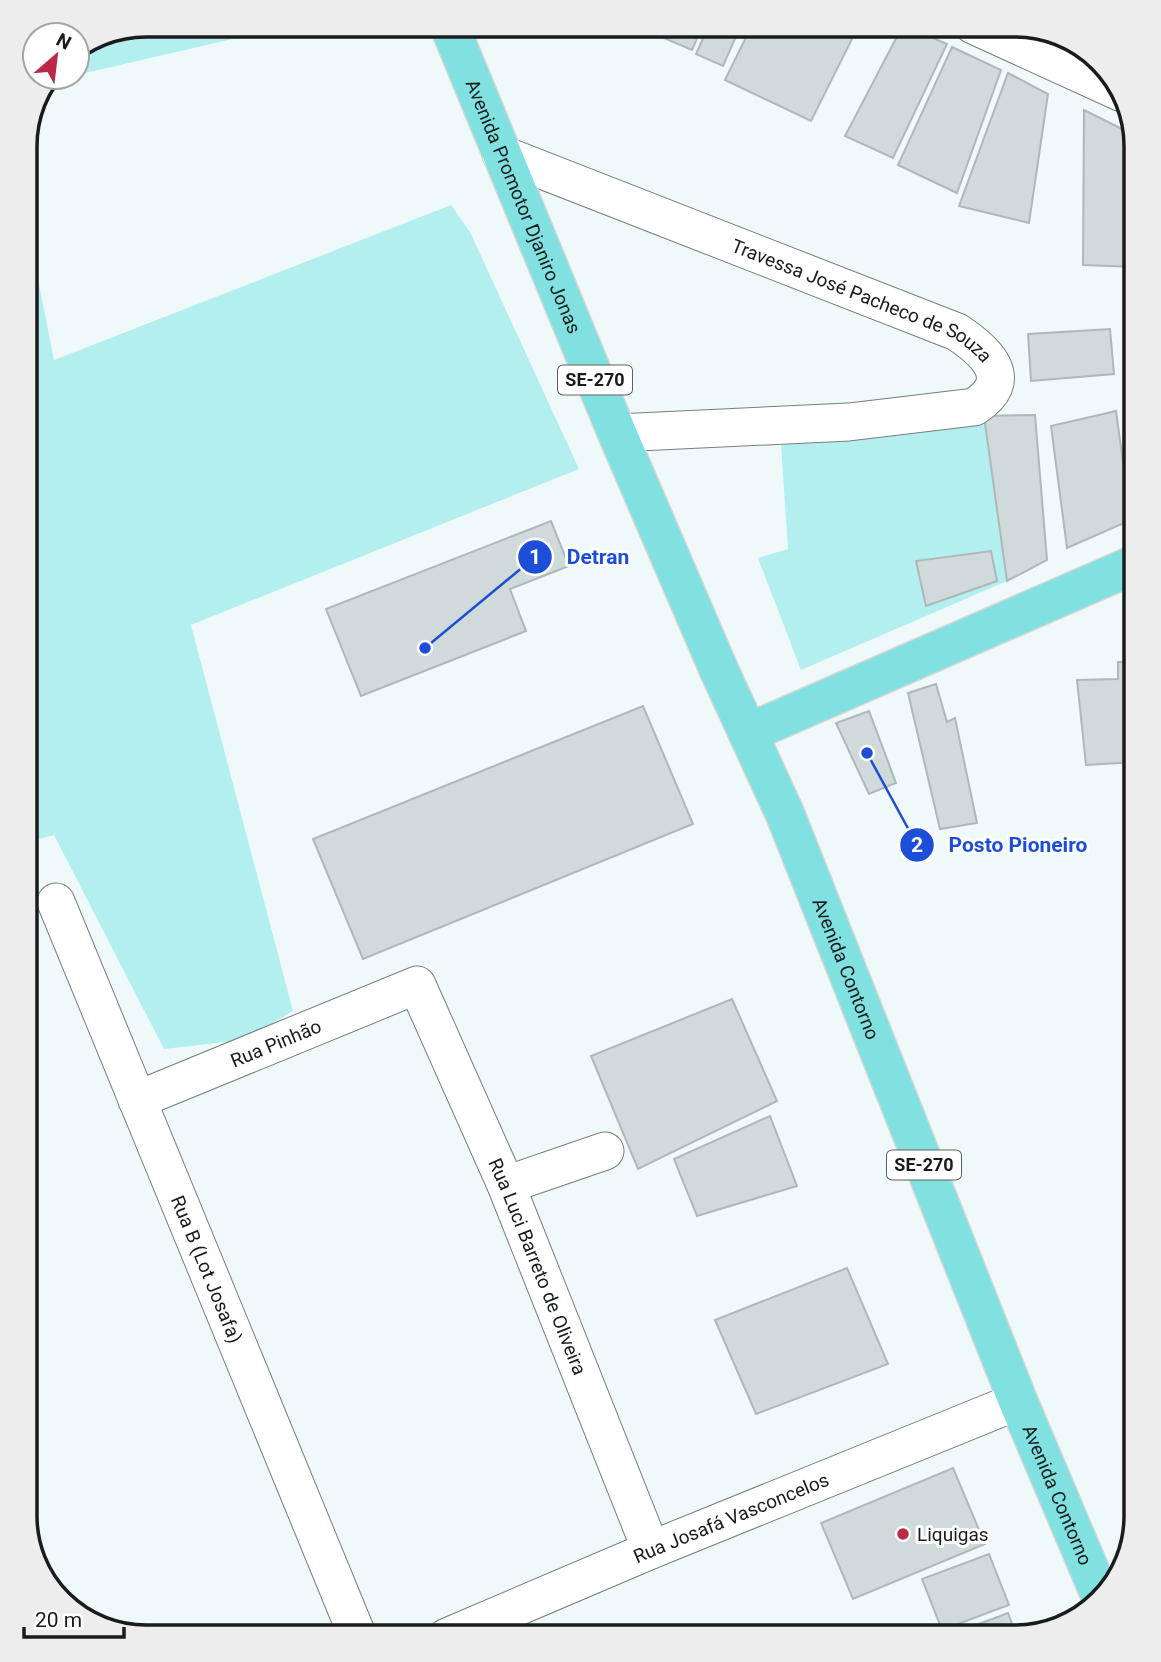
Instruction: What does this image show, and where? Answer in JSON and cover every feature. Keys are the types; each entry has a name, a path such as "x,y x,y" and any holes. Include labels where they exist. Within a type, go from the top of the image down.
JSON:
{"main road":[{"name":"Avenida Promotor Djaniro Jonas","path":"454,37 617,433 748,733"},
{"path":"748,733 1124,569"},
{"name":"Avenida Contorno","path":"748,733 785,814 1018,1401 1097,1588"}],"street":[{"path":"999,37 1107,86"},
{"name":"Travessa José Pacheco de Souza","path":"501,154 957,332 974,343 990,359 996,378 995,388 986,400 974,407 849,422 617,433"},
{"name":"Rua B (Lot Josafa)","path":"56,902 353,1625"},
{"name":"Rua Pinhão","path":"138,1100 417,985"},
{"name":"Rua Luci Barreto de Oliveira","path":"417,985 506,1185 651,1550"},
{"path":"506,1185 605,1151"},
{"name":"Rua Josafá Vasconcelos","path":"475,1625 651,1550 1018,1401"}],"shaded area":[{"path":"241,37 91,72 91,51 131,38"},
{"path":"451,205 470,232 579,469 191,625 293,1011 244,1040 164,1049 54,835 37,840 37,274 54,360"},
{"path":"984,416 1007,581 801,670 758,558 788,549 781,445"}],"building":[{"path":"664,37 698,37 692,50"},
{"path":"704,37 736,37 723,66 696,54"},
{"path":"746,37 853,37 811,121 725,80"},
{"path":"897,37 931,37 947,44 893,158 845,136"},
{"path":"952,47 1001,70 957,193 898,165"},
{"path":"1008,73 1048,94 1029,223 959,206"},
{"path":"1084,110 1123,129 1124,267 1083,265"},
{"path":"1110,329 1114,374 1031,381 1028,334"},
{"path":"1116,411 1124,469 1124,523 1067,548 1051,426"},
{"path":"1035,415 1047,560 1007,581 984,416"},
{"path":"551,521 569,566 510,589 526,631 361,696 326,609"},
{"path":"991,551 997,581 926,606 916,561"},
{"path":"1118,662 1124,662 1124,763 1086,765 1077,680 1118,679"},
{"path":"936,684 947,722 955,718 977,823 940,829 908,693"},
{"path":"643,706 693,824 363,959 313,839"},
{"path":"869,711 896,783 869,794 836,723"},
{"path":"732,999 777,1101 638,1169 591,1056"},
{"path":"770,1116 797,1186 697,1216 674,1159"},
{"path":"847,1268 888,1364 756,1414 715,1320"},
{"name":"Liquigas","path":"953,1468 985,1544 853,1599 821,1523"},
{"path":"989,1554 1009,1605 955,1625 940,1625 922,1579"},
{"path":"1008,1613 1012,1625 976,1625"}],"place":[{"name":"Detran","path":"425,648"},
{"name":"Posto Pioneiro","path":"867,753"},
{"name":"Liquigas","path":"903,1534"}]}
